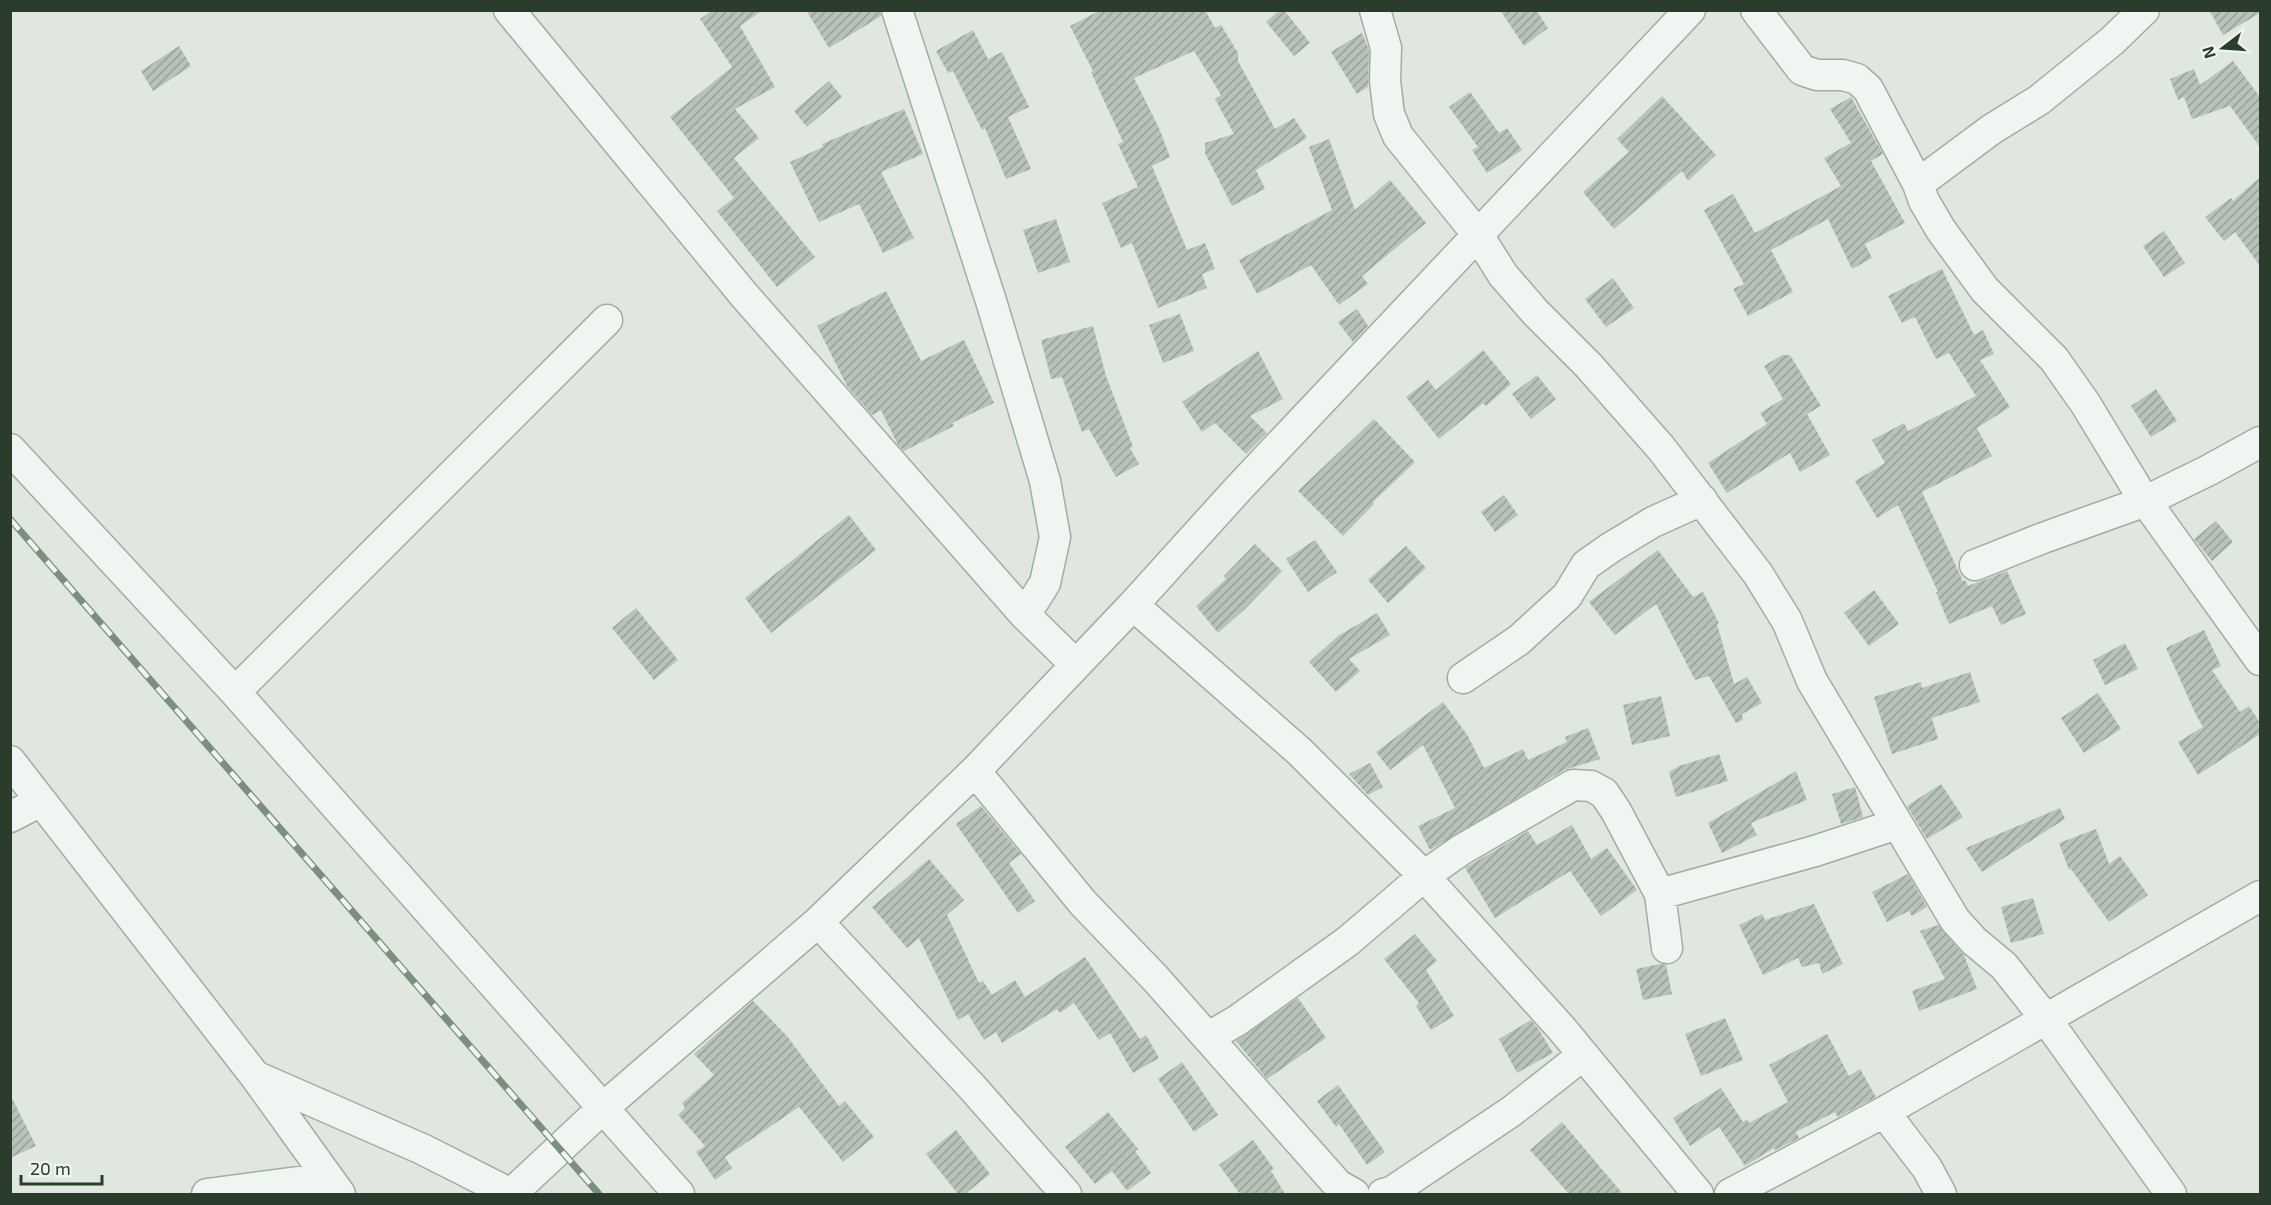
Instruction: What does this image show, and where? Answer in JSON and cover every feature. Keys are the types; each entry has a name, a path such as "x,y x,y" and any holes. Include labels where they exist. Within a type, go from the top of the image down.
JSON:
{"street":[{"path":"509,10 744,295 1025,615 1075,664"},
{"path":"897,10 992,300 1045,481 1055,537 1045,583 1025,615"},
{"path":"1375,10 1386,48 1385,81 1389,114 1398,135 1478,235 1503,275 1534,312 1604,382 1661,448 1758,574 1787,621 1812,681 1955,920 1974,941 2004,966 2046,1019 2171,1194"},
{"path":"255,1076 422,1149 511,1194 603,1108 818,922 975,771 1690,10"},
{"path":"1756,10 1802,70 1817,75 1843,75 1857,79 1868,89 1941,230 1985,290 2054,359 2085,403 2145,501 2260,660"},
{"path":"1918,184 1992,129 2039,100 2112,41 2144,10"},
{"path":"235,692 607,321"},
{"path":"1976,565 2145,501 2260,442"},
{"path":"10,449 235,692 680,1194"},
{"path":"1463,678 1519,640 1567,596 1586,565 1653,522 1702,500"},
{"path":"1133,605 1300,752 1424,876 1562,1029 1698,1194"},
{"path":"10,761 255,1076 334,1186"},
{"path":"975,771 1083,903 1209,1037 1338,1185 1354,1194"},
{"path":"1209,1037 1238,1020 1348,941 1424,876 1461,850 1573,785 1591,786 1604,794 1616,811 1660,894 1667,948"},
{"path":"10,818 41,801"},
{"path":"1660,894 1815,851 1897,824"},
{"path":"1730,1194 1884,1112 2260,896"},
{"path":"818,922 972,1087 1066,1194"},
{"path":"1383,1194 1393,1191 1512,1111 1583,1055"},
{"path":"1884,1112 1927,1168 1941,1194"},
{"path":"207,1194 334,1186"}],"building":[{"path":"713,10 763,10 740,26 775,87 735,109 759,138 734,158 815,257 777,287 717,211 734,198 670,117 732,67 700,19"},
{"path":"806,10 880,10 881,16 829,48"},
{"path":"1101,10 1205,10 1215,28 1221,25 1238,53 1238,61 1275,129 1294,118 1307,138 1256,170 1265,189 1232,206 1205,153 1205,143 1234,134 1215,99 1221,95 1194,51 1134,78 1159,128 1170,157 1152,166 1187,250 1205,243 1215,269 1202,274 1207,288 1158,308 1132,243 1121,248 1102,203 1138,187 1118,144 1123,142 1091,72 1093,71 1070,26"},
{"path":"1280,10 1284,10 1310,43 1294,56 1266,22"},
{"path":"1500,10 1536,10 1548,28 1524,46"},
{"path":"2209,10 2260,10 2260,13 2223,35"},
{"path":"973,30 988,59 1002,52 1029,107 1008,117 1031,169 1006,179 985,128 982,130 953,71 948,73 936,51"},
{"path":"1362,33 1369,50 1368,87 1357,94 1331,52"},
{"path":"179,46 191,66 153,91 141,71"},
{"path":"2233,61 2260,97 2260,147 2230,106 2192,119 2184,97 2178,100 2170,79 2194,69 2200,85"},
{"path":"829,81 842,97 807,127 794,111"},
{"path":"1470,92 1499,133 1507,128 1522,150 1487,173 1472,150 1478,147 1449,107"},
{"path":"1662,96 1716,155 1688,181 1682,171 1614,229 1583,192 1629,152 1617,139"},
{"path":"1851,97 1883,154 1871,161 1905,223 1865,244 1872,258 1852,269 1828,219 1771,250 1793,292 1748,316 1733,289 1744,284 1704,210 1733,194 1755,233 1841,186 1824,158 1851,143 1830,109"},
{"path":"904,109 923,154 881,172 914,238 883,253 859,204 819,222 790,162 823,147 822,144"},
{"path":"1329,139 1355,210 1390,180 1426,223 1362,276 1368,284 1339,305 1311,265 1257,294 1239,260 1332,210 1309,147"},
{"path":"2260,177 2260,266 2235,232 2224,241 2205,217 2231,198 2233,201"},
{"path":"1056,219 1070,262 1038,273 1023,230"},
{"path":"2164,231 2185,263 2164,277 2143,246"},
{"path":"1942,269 1974,335 1983,330 1994,354 1980,360 2010,407 1977,428 1992,456 1922,492 1963,581 1965,580 1968,586 2007,571 2026,614 2001,625 1992,606 1949,624 1936,592 1938,592 1898,505 1877,518 1855,481 1885,463 1872,440 1904,423 1908,431 1976,396 1949,353 1936,359 1915,317 1902,323 1888,296"},
{"path":"1613,278 1634,308 1606,327 1585,299"},
{"path":"886,291 921,361 964,340 994,403 952,423 954,426 904,451 898,445 881,410 872,415 847,386 817,326"},
{"path":"1357,309 1368,326 1353,342 1338,322"},
{"path":"1180,314 1194,351 1163,363 1149,325"},
{"path":"1093,326 1106,376 1133,447 1130,448 1139,464 1116,477 1089,429 1082,432 1062,377 1051,379 1041,340"},
{"path":"1483,350 1511,384 1486,406 1483,403 1439,439 1406,397 1428,380 1436,390"},
{"path":"1258,351 1283,399 1250,416 1267,433 1246,454 1215,423 1202,432 1182,402"},
{"path":"1782,355 1790,355 1821,406 1807,414 1830,455 1800,472 1790,453 1727,493 1708,463 1767,424 1760,413 1783,399 1764,366"},
{"path":"1537,375 1556,399 1531,419 1512,394"},
{"path":"2156,389 2177,421 2151,437 2131,406"},
{"path":"1374,419 1415,462 1373,502 1374,504 1343,536 1298,491"},
{"path":"1504,495 1518,515 1495,532 1481,512"},
{"path":"849,515 876,550 771,633 745,598"},
{"path":"2216,521 2233,542 2212,561 2194,539"},
{"path":"1315,540 1337,572 1308,592 1286,559"},
{"path":"1255,544 1282,571 1218,633 1196,606 1226,579 1224,576"},
{"path":"1406,546 1426,568 1388,603 1368,580"},
{"path":"1658,550 1693,597 1703,592 1719,623 1717,624 1734,684 1747,677 1762,703 1742,714 1743,720 1736,723 1709,676 1695,680 1656,604 1615,635 1589,602"},
{"path":"1874,590 1899,624 1869,646 1844,613"},
{"path":"636,608 678,660 654,680 612,628"},
{"path":"1377,613 1390,635 1349,659 1360,671 1336,692 1309,662 1338,636"},
{"path":"2204,630 2221,666 2212,670 2240,712 2249,706 2260,723 2260,734 2198,775 2178,742 2203,727 2166,648"},
{"path":"2125,643 2138,669 2105,685 2093,660"},
{"path":"1970,672 1980,702 1932,718 1938,739 1892,754 1874,697 1921,682 1922,688"},
{"path":"2098,693 2121,729 2084,753 2061,718"},
{"path":"1661,696 1670,736 1632,745 1623,705"},
{"path":"1443,702 1468,736 1484,768 1523,749 1528,760 1567,742 1565,737 1588,728 1600,759 1564,770 1430,850 1418,826 1455,808 1423,745 1390,770 1376,752"},
{"path":"1719,754 1728,781 1676,797 1669,772 1679,766"},
{"path":"1370,763 1383,787 1368,795 1349,774"},
{"path":"1796,771 1807,800 1751,823 1757,835 1722,853 1708,823"},
{"path":"1941,784 1963,817 1927,839 1907,806"},
{"path":"1855,787 1863,817 1841,824 1832,794"},
{"path":"981,806 1021,854 1009,863 1035,901 1018,913 956,824"},
{"path":"2060,808 2065,819 1982,872 1966,848"},
{"path":"1572,825 1591,859 1607,848 1637,890 1601,916 1570,871 1495,918 1465,868 1528,831 1537,845"},
{"path":"2096,829 2109,864 2120,856 2148,895 2109,922 2071,869 2069,870 2059,843"},
{"path":"929,859 964,900 947,915 979,983 983,981 992,995 1015,980 1025,997 1085,957 1140,1039 1146,1035 1159,1058 1133,1073 1110,1033 1099,1040 1074,1003 1060,1013 1057,1009 1002,1043 996,1032 984,1040 968,1014 958,1020 919,938 907,948 872,907"},
{"path":"1908,874 1927,907 1912,916 1909,911 1887,922 1872,892"},
{"path":"2033,898 2044,934 2011,943 2001,907"},
{"path":"1814,904 1843,964 1822,974 1819,963 1802,967 1798,958 1763,975 1739,925 1762,914 1765,920"},
{"path":"1938,925 1964,955 1977,989 1919,1011 1912,991 1945,979 1920,931"},
{"path":"1415,934 1437,961 1426,970 1454,1016 1431,1030 1416,1006 1419,1003 1384,959"},
{"path":"1666,965 1672,994 1643,1000 1636,969"},
{"path":"1298,998 1326,1038 1267,1079 1236,1041"},
{"path":"753,1001 787,1036 839,1106 845,1101 874,1137 843,1162 799,1107 725,1157 732,1168 715,1180 696,1152 705,1146 678,1115 685,1108 682,1103 714,1075 694,1054"},
{"path":"1725,1018 1743,1060 1701,1076 1685,1034"},
{"path":"1531,1020 1553,1053 1517,1073 1499,1039"},
{"path":"1827,1034 1849,1076 1860,1069 1876,1097 1838,1117 1835,1112 1796,1132 1799,1138 1775,1150 1774,1148 1745,1166 1719,1127 1690,1146 1673,1118 1721,1088 1743,1122 1747,1119 1749,1123 1788,1102 1769,1065"},
{"path":"1182,1062 1218,1115 1194,1132 1158,1079"},
{"path":"1338,1085 1385,1152 1367,1165 1339,1124 1336,1127 1317,1101"},
{"path":"10,1094 36,1146 10,1158"},
{"path":"1108,1112 1138,1149 1135,1151 1151,1173 1127,1191 1112,1171 1095,1184 1065,1147"},
{"path":"1562,1122 1623,1194 1569,1194 1530,1150"},
{"path":"956,1130 990,1174 965,1194 958,1194 926,1154"},
{"path":"1253,1140 1274,1169 1271,1171 1285,1194 1240,1194 1219,1165"}],"railway":[{"path":"10,519 599,1194"}]}
